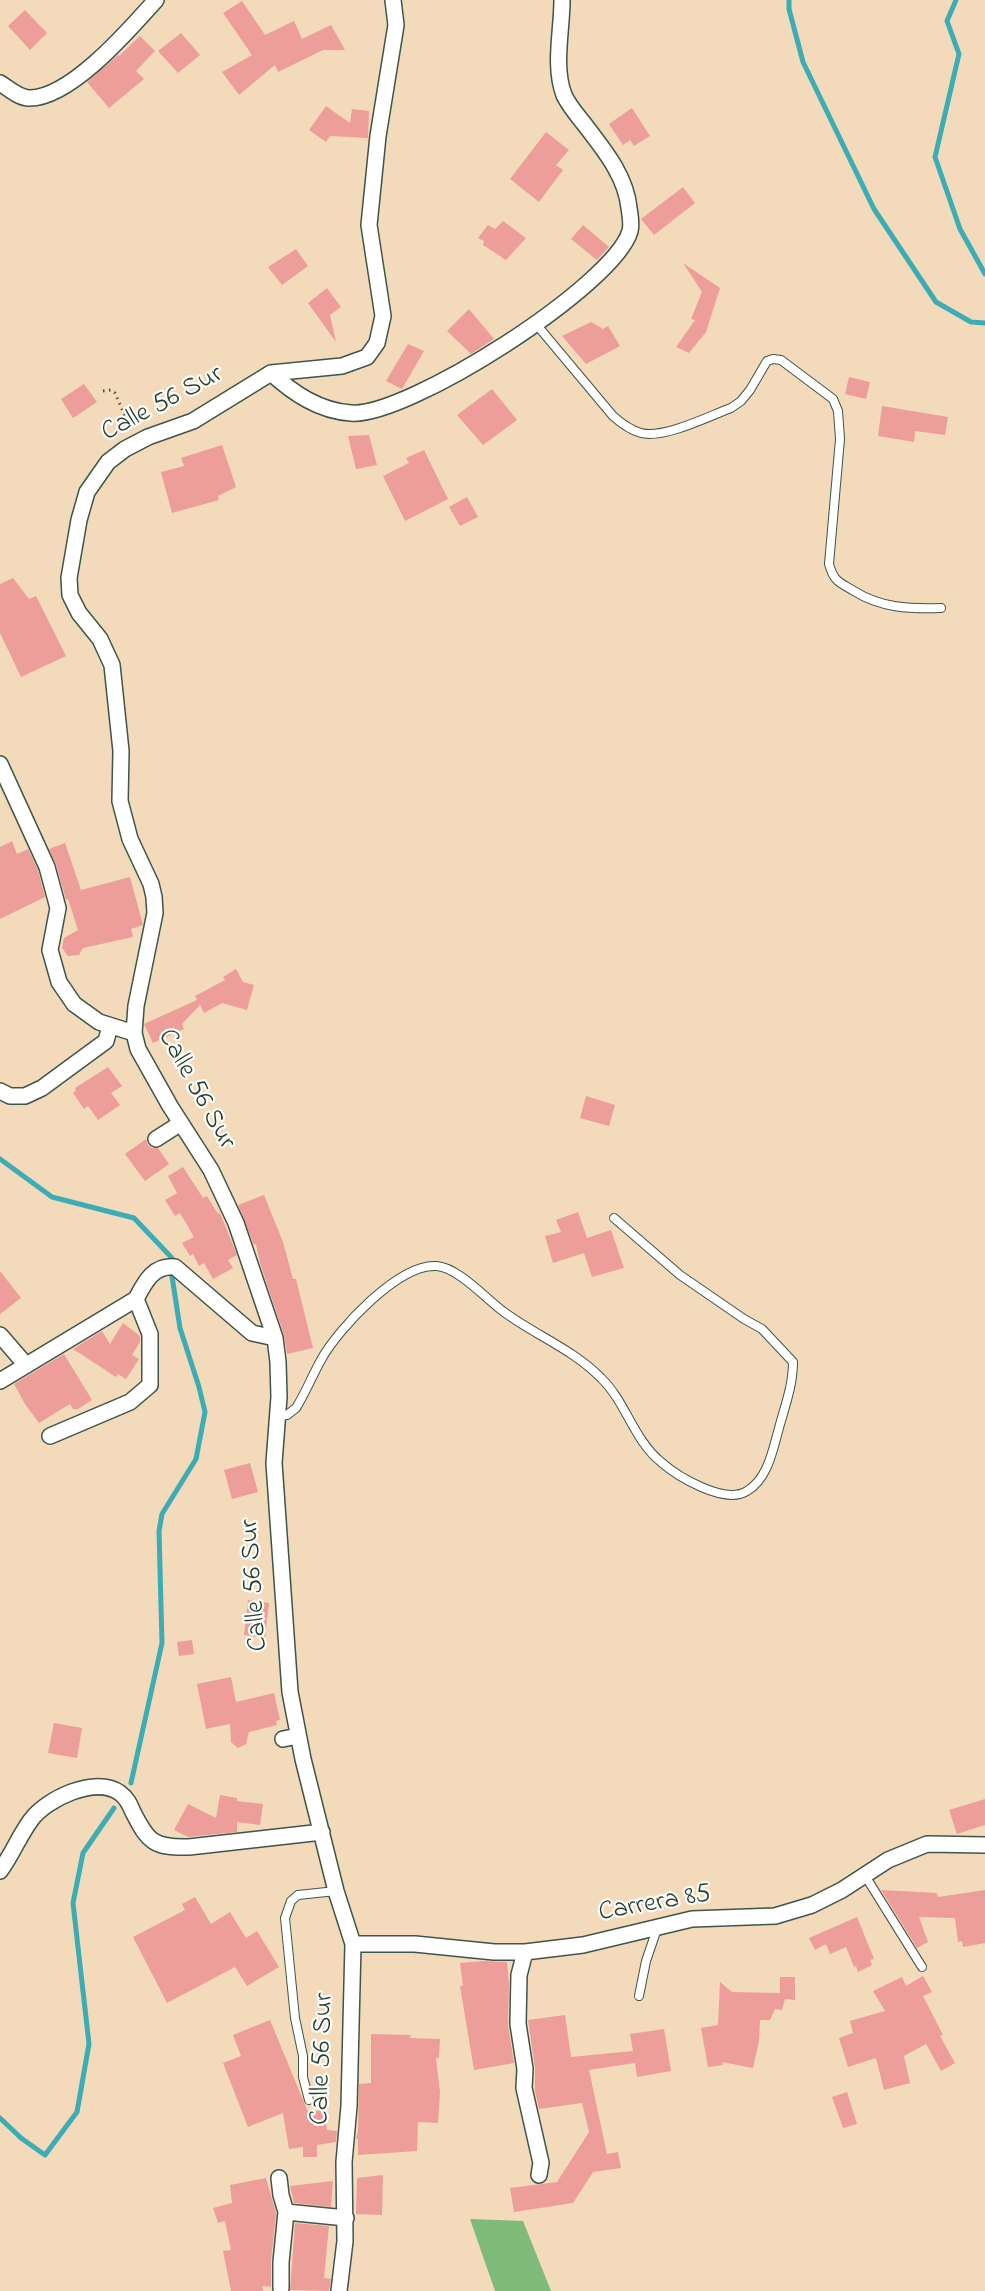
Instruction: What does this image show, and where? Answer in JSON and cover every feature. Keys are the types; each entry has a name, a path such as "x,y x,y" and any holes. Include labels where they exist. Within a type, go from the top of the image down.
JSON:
{"street":[{"path":"0,83 26,99 41,97 104,56 156,0"},
{"name":"Calle 56 Sur","path":"339,2291 345,2218 344,2162 349,2106 353,1944 321,1832 290,1692 274,1463 278,1362 275,1338 236,1223 211,1170 138,1049 134,1033 136,1006 155,913 154,897 151,884 130,839 120,801 121,751 112,665 100,639 80,613 70,595 69,578 79,520 87,492 108,462 137,443 193,421 271,373 342,366 367,357 377,343 383,316 369,225 378,136 396,25 393,0"},
{"path":"271,373 292,392 320,405 351,413 389,407 487,356 536,324 568,299 619,252 630,229 628,202 618,172 565,97 559,62 562,0"},
{"path":"0,764 47,867 58,908 50,950 59,982 74,1004 99,1022 134,1033"},
{"path":"0,1091 10,1096 25,1096 42,1088 106,1041 110,1026"},
{"path":"156,1139 181,1123"},
{"path":"0,1381 136,1299 147,1278 157,1270 168,1266 175,1267 252,1333 275,1338"},
{"path":"50,1436 130,1402 150,1385 150,1334 136,1299"},
{"path":"0,1335 26,1365"},
{"path":"283,1739 298,1736"},
{"path":"0,1871 31,1820 45,1805 67,1794 90,1787 107,1788 119,1792 127,1800 147,1838 158,1845 189,1847 251,1842 321,1832"},
{"name":"Carrera 85","path":"353,1944 415,1944 494,1953 525,1952 583,1945 692,1919 774,1916 812,1905 842,1890 888,1860 927,1844 985,1845"},
{"path":"525,1952 519,1975 518,2024 525,2069 524,2088 541,2163 539,2175"},
{"path":"279,2178 286,2212 281,2288"},
{"path":"286,2212 345,2218"}],"lane":[{"path":"536,324 613,416 628,428 644,434 664,432 731,408 746,396 767,361 781,360 832,399 838,411 840,439 829,564 836,580 868,600 901,608 941,608"},
{"path":"277,1416 286,1415 296,1408 326,1351 359,1311 400,1279 425,1268 439,1266 458,1275 503,1312 578,1358 600,1376 614,1395 631,1426 660,1462 680,1476 716,1493 739,1494 748,1491 767,1466 793,1380 793,1362 762,1329 680,1275 614,1218"},
{"path":"864,1874 922,1967"},
{"path":"309,2100 303,2077 303,2056 296,2018 285,1918 291,1901 298,1894 336,1891"},
{"path":"639,1996 646,1961 657,1927"}],"path":[{"path":"103,392 111,390 115,393 137,443"}],"green space":[{"path":"470,2219 523,2221 551,2291 495,2291"}],"building":[{"path":"242,1 265,35 294,21 302,39 331,25 345,50 323,50 278,72 275,65 239,95 222,72 252,55 223,13"},
{"path":"25,10 47,33 30,50 8,26"},
{"path":"181,33 200,55 178,73 158,51"},
{"path":"140,36 155,51 136,71 144,79 109,108 87,82"},
{"path":"326,106 350,123 352,109 369,111 368,138 330,136 326,142 309,130"},
{"path":"632,108 650,136 634,146 630,140 623,145 609,124"},
{"path":"546,132 569,150 556,165 563,170 539,202 510,179"},
{"path":"683,187 695,203 654,235 641,219"},
{"path":"503,221 526,238 506,260 483,245 484,241 478,238 488,225 495,229"},
{"path":"583,225 609,247 597,260 571,239"},
{"path":"296,249 308,266 282,285 268,267"},
{"path":"683,263 720,288 706,332 689,353 676,347 695,320 691,319 702,292"},
{"path":"327,288 341,307 330,315 336,342 308,303"},
{"path":"469,309 494,339 471,354 447,331"},
{"path":"591,322 603,329 608,326 620,346 586,364 562,336"},
{"path":"408,344 424,351 402,389 386,381"},
{"path":"849,377 870,382 866,399 845,394"},
{"path":"84,384 97,402 73,418 61,399"},
{"path":"492,389 517,420 483,445 457,415"},
{"path":"882,406 948,417 945,435 915,431 914,442 878,436"},
{"path":"369,435 377,465 356,469 348,436"},
{"path":"222,445 236,487 218,496 219,500 172,513 161,472 184,466 181,458"},
{"path":"424,450 448,499 405,521 383,476 409,463 406,458"},
{"path":"467,497 478,517 460,526 449,507"},
{"path":"13,578 29,599 36,596 66,656 21,677 0,633 0,584"},
{"path":"12,841 17,854 28,849 38,870 45,897 0,919 0,847"},
{"path":"65,843 81,890 130,877 143,925 131,929 133,937 83,948 79,955 68,956 62,948 64,938 78,930 49,849"},
{"path":"236,969 243,982 254,985 247,1010 222,1003 204,1013 200,1005 182,1024 184,1029 153,1043 144,1024 197,1000 195,996 225,980 223,977"},
{"path":"108,1067 122,1086 111,1093 120,1105 98,1120 88,1106 84,1109 73,1093 75,1088"},
{"path":"586,1096 615,1105 609,1126 580,1118"},
{"path":"146,1139 152,1148 158,1148 169,1164 145,1181 125,1154"},
{"path":"183,1167 203,1198 207,1196 218,1214 220,1213 237,1255 228,1260 233,1268 213,1279 204,1263 199,1266 193,1254 190,1256 182,1243 194,1237 180,1213 175,1216 165,1200 177,1193 168,1176"},
{"path":"264,1195 283,1242 293,1279 296,1279 313,1348 287,1354 284,1335 256,1244 254,1245 238,1205"},
{"path":"578,1212 587,1238 611,1230 624,1268 592,1277 584,1253 553,1263 545,1236 561,1232 556,1220"},
{"path":"0,1271 21,1298 0,1314"},
{"path":"123,1323 140,1336 140,1342 132,1355 139,1359 126,1379 118,1374 116,1377 73,1349 102,1331 110,1344"},
{"path":"64,1354 92,1400 78,1409 73,1409 70,1404 39,1423 14,1384"},
{"path":"250,1463 258,1492 232,1499 224,1470"},
{"path":"248,1600 269,1603 265,1638 244,1635"},
{"path":"192,1640 194,1654 179,1656 177,1642"},
{"path":"231,1677 236,1702 274,1693 280,1720 276,1721 277,1725 249,1732 246,1744 238,1748 231,1742 230,1724 206,1729 197,1684"},
{"path":"54,1723 82,1728 77,1758 48,1753"},
{"path":"220,1795 237,1798 237,1801 263,1804 260,1825 237,1822 237,1832 188,1837 174,1830 188,1804 216,1818"},
{"path":"985,1799 985,1825 957,1834 949,1810"},
{"path":"881,1890 937,1893 938,1897 985,1890 985,1943 963,1947 962,1941 958,1942 955,1918 919,1917 928,1942 917,1948"},
{"path":"195,1897 211,1924 230,1912 246,1938 257,1931 279,1967 247,1986 235,1967 167,2003 133,1937 185,1910 182,1904"},
{"path":"857,1917 874,1959 870,1960 872,1965 858,1972 846,1947 830,1954 826,1944 815,1950 809,1938"},
{"path":"507,1962 508,2025 514,2063 474,2070 460,1986 463,1986 460,1963"},
{"path":"923,1976 932,1992 923,1996 943,2035 940,2036 955,2063 941,2071 926,2044 904,2056 910,2083 884,2090 876,2058 848,2067 839,2038 853,2033 850,2021 885,2011 873,1991 902,1977 906,1986"},
{"path":"780,1977 795,1977 795,2000 785,1999 782,2010 775,2009 770,2020 760,2020 759,2041 753,2068 722,2062 723,2065 708,2067 701,2028 718,2025 720,1982 732,1992 780,1993"},
{"path":"565,2015 571,2057 633,2051 630,2034 664,2029 671,2071 637,2077 635,2063 589,2070 607,2154 618,2152 621,2168 593,2172 573,2203 514,2212 510,2188 557,2182 589,2132 582,2103 539,2109 535,2091 535,2068 528,2020"},
{"path":"270,2020 308,2112 324,2110 327,2130 337,2131 336,2142 317,2145 317,2157 303,2157 303,2147 289,2149 283,2113 248,2127 223,2063 241,2056 233,2035"},
{"path":"371,2034 411,2035 410,2038 440,2039 439,2058 436,2058 440,2092 438,2123 418,2122 417,2151 358,2155 358,2139 356,2139 359,2084 371,2083"},
{"path":"847,2092 857,2124 843,2128 832,2097"},
{"path":"383,2175 382,2215 356,2214 357,2178"},
{"path":"266,2178 276,2213 271,2287 262,2286 263,2291 231,2291 223,2251 231,2250 225,2221 218,2223 213,2208 232,2203 230,2185"},
{"path":"333,2181 331,2207 294,2203 290,2186"},
{"path":"295,2223 329,2226 324,2278 331,2279 329,2291 290,2290"}],"waterway":[{"path":"789,0 789,9 803,62 874,209 936,302 971,322 985,323"},
{"path":"956,0 947,21 959,54 935,157 960,229 985,274"},
{"path":"0,1159 52,1197 134,1218 172,1258"},
{"path":"131,1783 162,1643 159,1531 162,1514 196,1459 205,1412 180,1328 171,1270"},
{"path":"0,2118 21,2138 45,2155 77,2112 89,2044 73,1903 83,1853 114,1808"}]}
